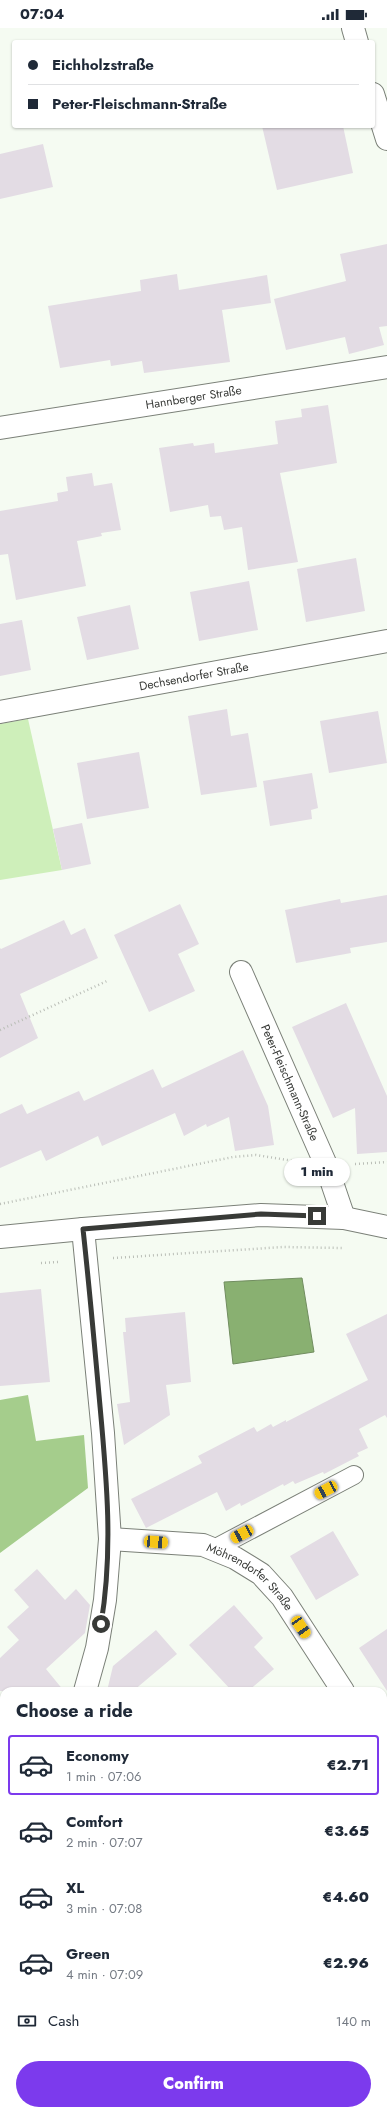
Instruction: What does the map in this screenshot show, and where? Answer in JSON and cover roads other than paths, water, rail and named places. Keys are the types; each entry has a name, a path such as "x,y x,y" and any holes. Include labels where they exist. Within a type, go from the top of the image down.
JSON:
{"street":[{"path":"353,28 356,40"},
{"path":"375,100 387,139"},
{"name":"Hannberger Straße","path":"0,428 387,367"},
{"name":"Dechsendorfer Straße","path":"0,712 387,641"},
{"name":"Peter-Fleischmann-Straße","path":"241,972 326,1165 344,1218"},
{"path":"0,1237 261,1214 344,1218 387,1227"},
{"path":"83,1229 103,1433 110,1539 104,1607 97,1648 86,1687"},
{"name":"Möhrendorfer Straße","path":"110,1539 203,1545 235,1558 261,1574 282,1597 340,1687"}],"lane":[{"path":"214,1549 354,1474"}]}
